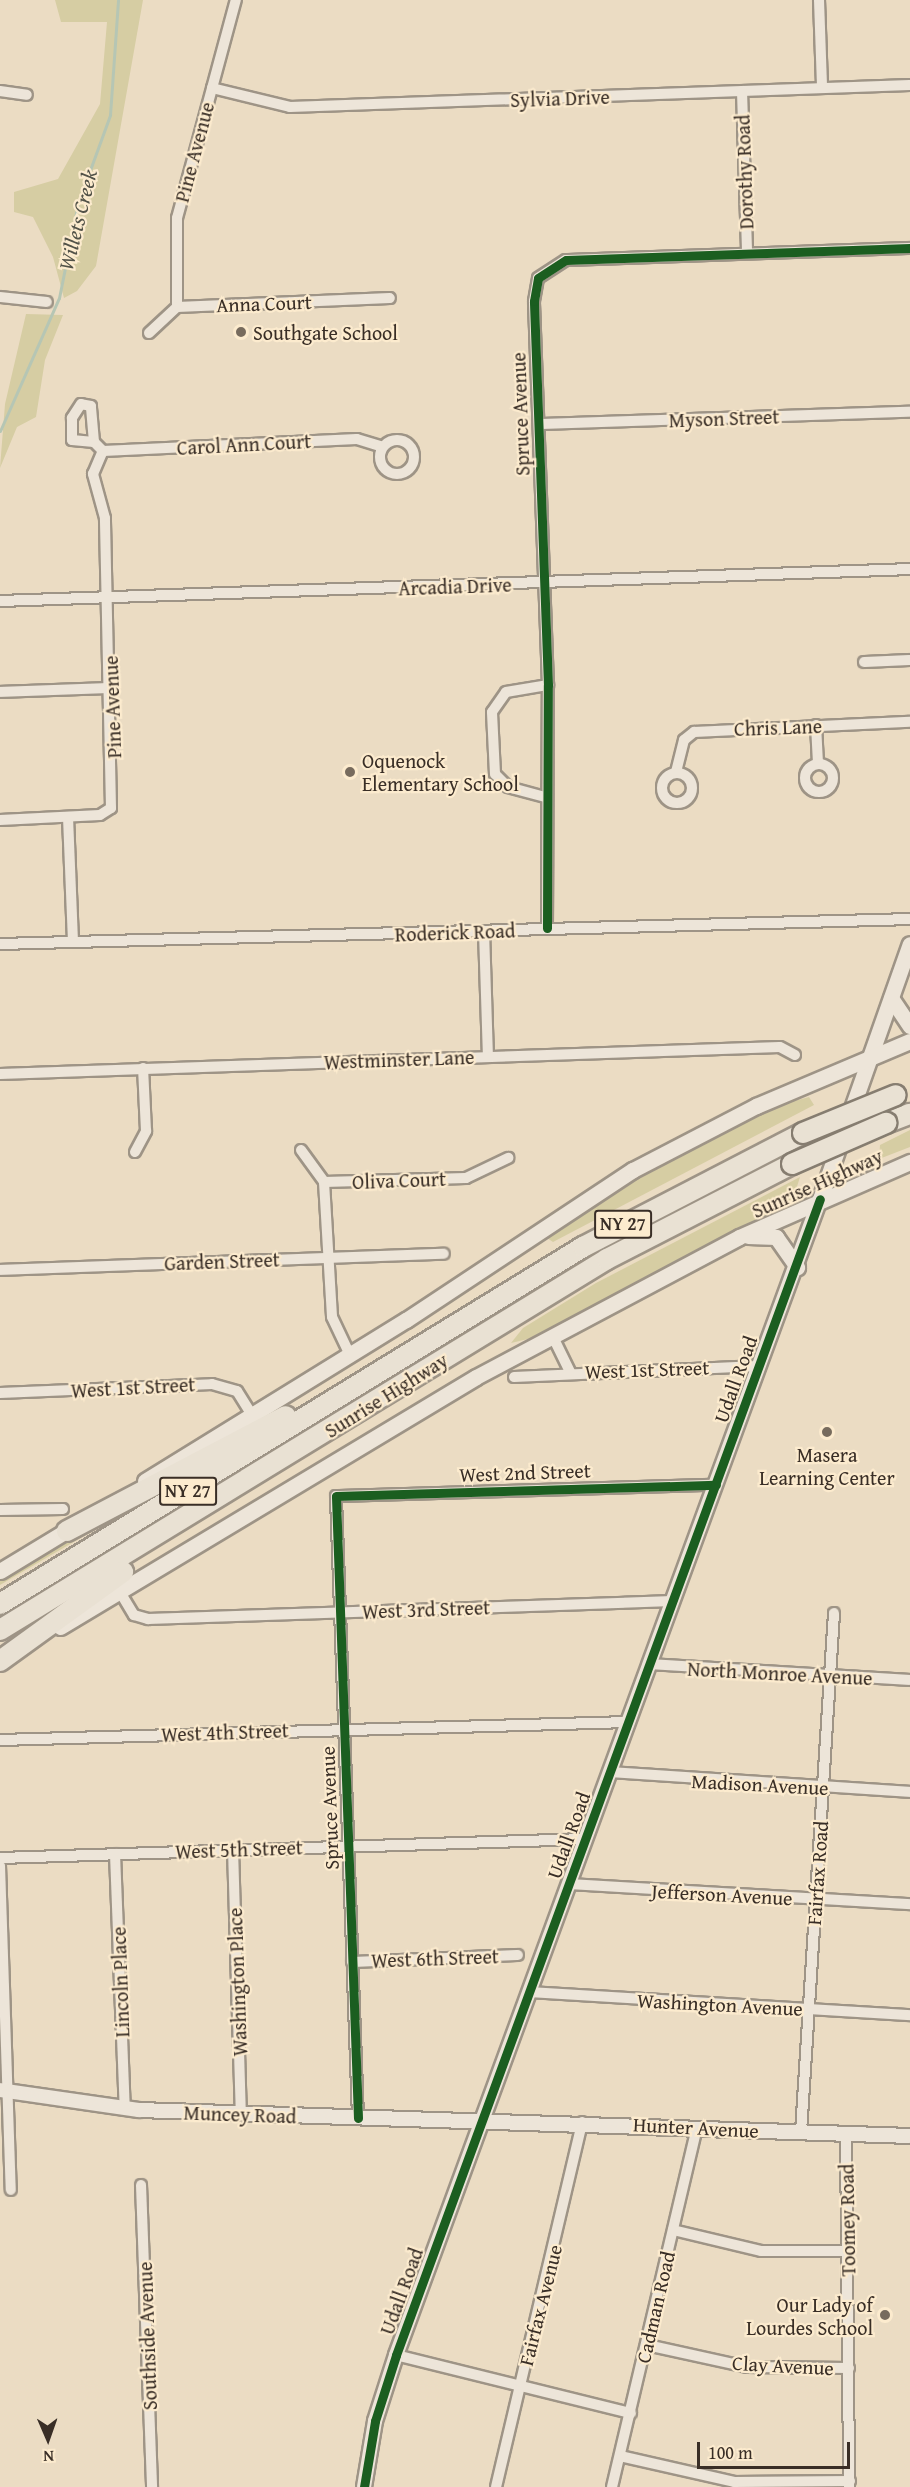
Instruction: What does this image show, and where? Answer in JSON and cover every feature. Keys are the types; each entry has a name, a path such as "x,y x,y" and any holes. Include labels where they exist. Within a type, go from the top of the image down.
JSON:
{"highway":[{"name":"Sunrise Highway","path":"0,1604 631,1219 803,1133 903,1092"},
{"name":"Sunrise Highway","path":"0,1630 200,1510 607,1259 792,1164 910,1114"},
{"path":"67,1531 375,1375"},
{"path":"0,1661 200,1510"}],"main road":[{"name":"Udall Road","path":"820,1199 910,944"},
{"path":"891,998 910,1026"},
{"path":"0,1570 67,1531 406,1320 649,1161 756,1106 910,1041"},
{"name":"Sunrise Highway","path":"0,1661 120,1592 378,1432 739,1237 820,1199 910,1162"},
{"path":"739,1237 776,1237 797,1267"}],"street":[{"name":"Pine Avenue","path":"177,307 177,218 236,0"},
{"path":"819,0 822,88"},
{"name":"Sylvia Drive","path":"212,88 290,107 910,85"},
{"path":"0,91 27,94"},
{"name":"Dorothy Road","path":"742,91 747,253"},
{"name":"Spruce Avenue","path":"547,928 545,797 548,685 534,288 545,269 571,260 910,248"},
{"path":"0,297 47,302"},
{"name":"Anna Court","path":"177,307 390,298"},
{"path":"149,333 177,307"},
{"name":"Myson Street","path":"539,424 910,412"},
{"name":"Carol Ann Court","path":"103,451 357,439 383,447"},
{"path":"94,442 103,451"},
{"name":"Pine Avenue","path":"68,817 100,815 111,808 111,688 105,518 93,474 103,451"},
{"name":"Arcadia Drive","path":"0,601 910,568"},
{"path":"864,662 910,660"},
{"path":"545,797 508,787 495,774 492,712 506,692 548,685"},
{"path":"0,692 111,688"},
{"name":"Chris Lane","path":"676,772 684,740 694,732 910,722"},
{"path":"816,725 818,764"},
{"path":"0,820 68,817 73,942"},
{"name":"Roderick Road","path":"0,944 910,919"},
{"path":"484,931 488,1055"},
{"name":"Westminster Lane","path":"0,1074 488,1055 780,1047 795,1055"},
{"path":"135,1152 146,1131 143,1068"},
{"name":"Oliva Court","path":"301,1150 324,1182 466,1178 508,1158"},
{"path":"324,1182 333,1323 350,1355"},
{"name":"Udall Road","path":"363,2487 375,2421 396,2355 797,1267 820,1199"},
{"name":"Garden Street","path":"0,1270 444,1254"},
{"name":"West 1st Street","path":"553,1337 570,1372"},
{"name":"West 1st Street","path":"514,1377 570,1372 759,1366"},
{"name":"West 1st Street","path":"0,1392 219,1384 237,1391 252,1415"},
{"name":"West 2nd Street","path":"336,1496 716,1485"},
{"name":"Spruce Avenue","path":"336,1496 358,2118"},
{"path":"0,1510 63,1509"},
{"name":"West 3rd Street","path":"120,1592 131,1611 143,1618 673,1601"},
{"name":"Fairfax Road","path":"801,2132 834,1613"},
{"name":"North Monroe Avenue","path":"650,1664 910,1680"},
{"name":"West 4th Street","path":"0,1740 344,1728 629,1722"},
{"name":"Madison Avenue","path":"611,1772 910,1792"},
{"name":"West 5th Street","path":"0,1858 586,1839"},
{"name":"Washington Place","path":"232,1849 241,2114"},
{"name":"Lincoln Place","path":"115,1854 125,2109"},
{"path":"0,1866 4,2091 11,2190"},
{"name":"Jefferson Avenue","path":"570,1884 910,1904"},
{"name":"West 6th Street","path":"352,1962 518,1955"},
{"name":"Washington Avenue","path":"530,1992 910,2015"},
{"name":"Muncey Road","path":"4,2091 125,2109 482,2122"},
{"name":"Hunter Avenue","path":"482,2122 582,2122 910,2136"},
{"name":"Fairfax Avenue","path":"496,2487 582,2122"},
{"name":"Cadman Road","path":"612,2487 697,2127"},
{"name":"Toomey Road","path":"846,2133 849,2484"},
{"name":"Southside Avenue","path":"141,2185 152,2487"},
{"path":"673,2230 748,2249 847,2251"},
{"name":"Clay Avenue","path":"647,2345 747,2367 849,2368"},
{"path":"396,2355 630,2413"},
{"path":"620,2456 734,2482 849,2484"}],"shaded area":[{"path":"55,0 143,0 96,266 77,291 64,298 53,257 33,217 14,212 14,192 58,179 100,104 107,22 61,22"},
{"path":"26,314 63,315 45,360 36,417 17,427 0,468 5,404"},
{"path":"809,1097 814,1105 553,1242 547,1238 651,1165 783,1104"},
{"path":"910,1130 910,1147 879,1159 880,1145"},
{"path":"800,1177 791,1206 532,1338 511,1343 523,1328 596,1283"},
{"path":"147,1499 0,1585 0,1575 105,1514"}],"waterway":[{"name":"Willets Creek","path":"0,431 59,298 78,203 110,115 118,0"}],"cycle path":[{"path":"547,928 548,685 534,301 538,278 566,260 910,248"},
{"path":"364,2487 375,2421 396,2355 820,1199"},
{"path":"358,2118 336,1496 716,1485"}],"place":[{"name":"Southgate School","path":"241,332"},
{"name":"Oquenock Elementary School","path":"350,772"},
{"name":"Masera Learning Center","path":"827,1432"},
{"name":"Our Lady of Lourdes School","path":"885,2315"}]}
